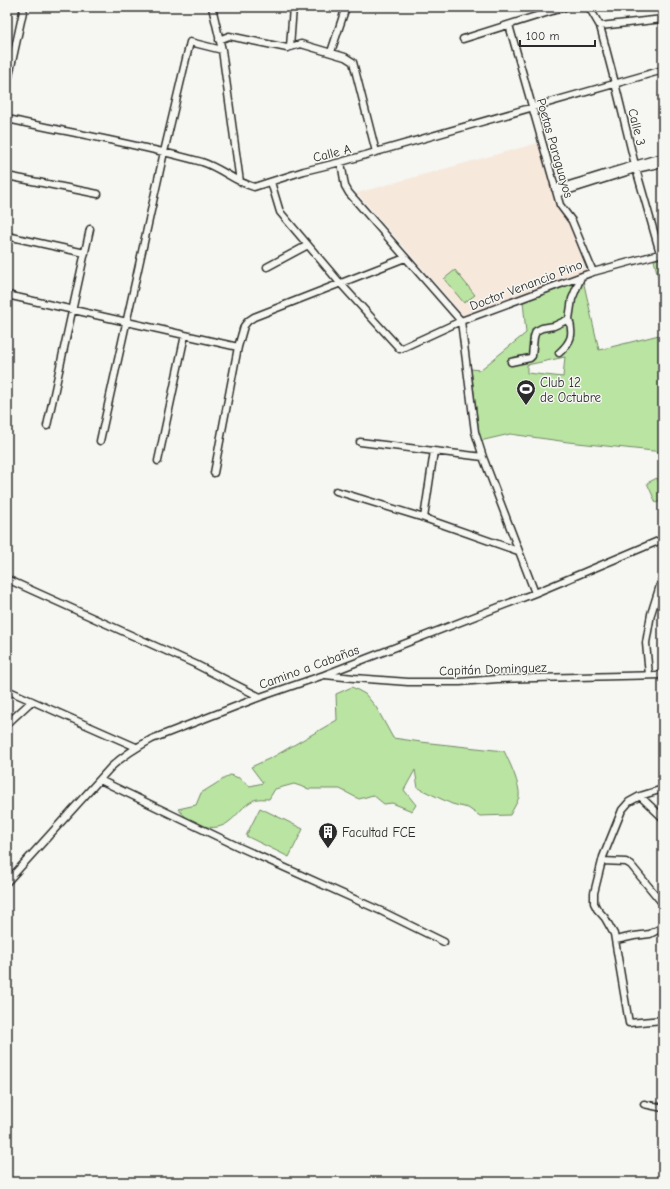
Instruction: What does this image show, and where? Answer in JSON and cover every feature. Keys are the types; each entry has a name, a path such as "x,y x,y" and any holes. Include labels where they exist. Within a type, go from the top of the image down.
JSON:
{"street":[{"path":"7,85 24,7"},
{"path":"212,7 222,50 240,182"},
{"path":"290,47 293,7"},
{"path":"331,52 346,7"},
{"path":"463,39 565,7"},
{"name":"Calle 3","path":"589,7 600,26 636,167 662,253"},
{"path":"600,26 663,19"},
{"name":"Poetas Paraguayos","path":"509,24 560,205 572,221 592,272"},
{"path":"219,40 229,36 287,48 302,44 331,52 354,62 376,152"},
{"path":"100,441 190,42 222,50"},
{"name":"Calle A","path":"7,119 164,152 210,165 240,182 254,187 304,171 341,162 663,70"},
{"path":"556,192 663,157"},
{"path":"341,162 345,186 349,194 461,321 475,432 518,551 535,593"},
{"path":"636,167 663,163"},
{"path":"7,176 98,194"},
{"path":"271,182 280,212 340,284"},
{"path":"47,426 90,229"},
{"path":"7,236 84,254"},
{"path":"267,267 308,245"},
{"name":"Doctor Venancio Pino","path":"340,284 400,349 461,321 581,278 592,272 662,253"},
{"path":"214,473 238,347 244,326 248,321 254,317 405,258"},
{"path":"559,353 568,344 573,331 569,319 572,299 581,278"},
{"path":"7,296 238,347"},
{"path":"511,362 530,358 532,356 536,331 542,328 554,326 569,319"},
{"path":"158,461 184,335"},
{"path":"360,442 483,457"},
{"path":"424,518 434,451"},
{"path":"336,491 424,518 518,551"},
{"name":"Camino a Cabañas","path":"7,882 100,780 123,756 136,747 152,739 260,697 324,675 535,593 663,539"},
{"path":"649,675 646,642 651,614 663,576"},
{"path":"7,578 195,664 260,697"},
{"name":"Capitán Dominguez","path":"324,675 408,682 460,682 497,679 663,674"},
{"path":"7,690 136,747"},
{"path":"7,724 32,702"},
{"path":"100,780 239,847 381,911 444,942"},
{"path":"663,789 640,796 629,802 622,810 602,862 594,893 594,904 605,918 616,940 629,1023 663,1020"},
{"path":"640,796 663,818"},
{"path":"602,862 626,862 631,865 663,904"},
{"path":"616,940 650,934 663,927"},
{"path":"644,1104 663,1108"}],"shaded area":[{"path":"538,143 560,211 571,227 586,270 463,315 357,193"}],"green space":[{"path":"663,258 663,298 654,260"},
{"path":"455,270 475,295 464,303 444,279"},
{"path":"583,280 599,350 663,334 663,452 510,434 480,441 471,369 480,370 526,333 523,301","holes":["565,357 563,377 527,373 527,365"]},
{"path":"657,478 663,491 663,500 656,503 647,483"},
{"path":"352,687 365,694 376,707 393,738 504,751 514,774 519,792 519,797 510,815 480,816 468,808 452,804 418,788 415,770 404,790 416,805 412,811 392,803 384,804 373,795 359,799 340,789 309,789 294,784 275,789 269,799 254,800 246,805 230,821 217,827 202,826 189,819 178,809 196,805 201,793 230,775 239,778 250,786 263,783 251,767 273,757 337,720 336,694"},
{"path":"260,808 303,829 289,857 246,836"}],"place":[{"name":"Club 12 de Octubre","path":"526,406"},
{"name":"Facultad FCE","path":"328,849"}]}
